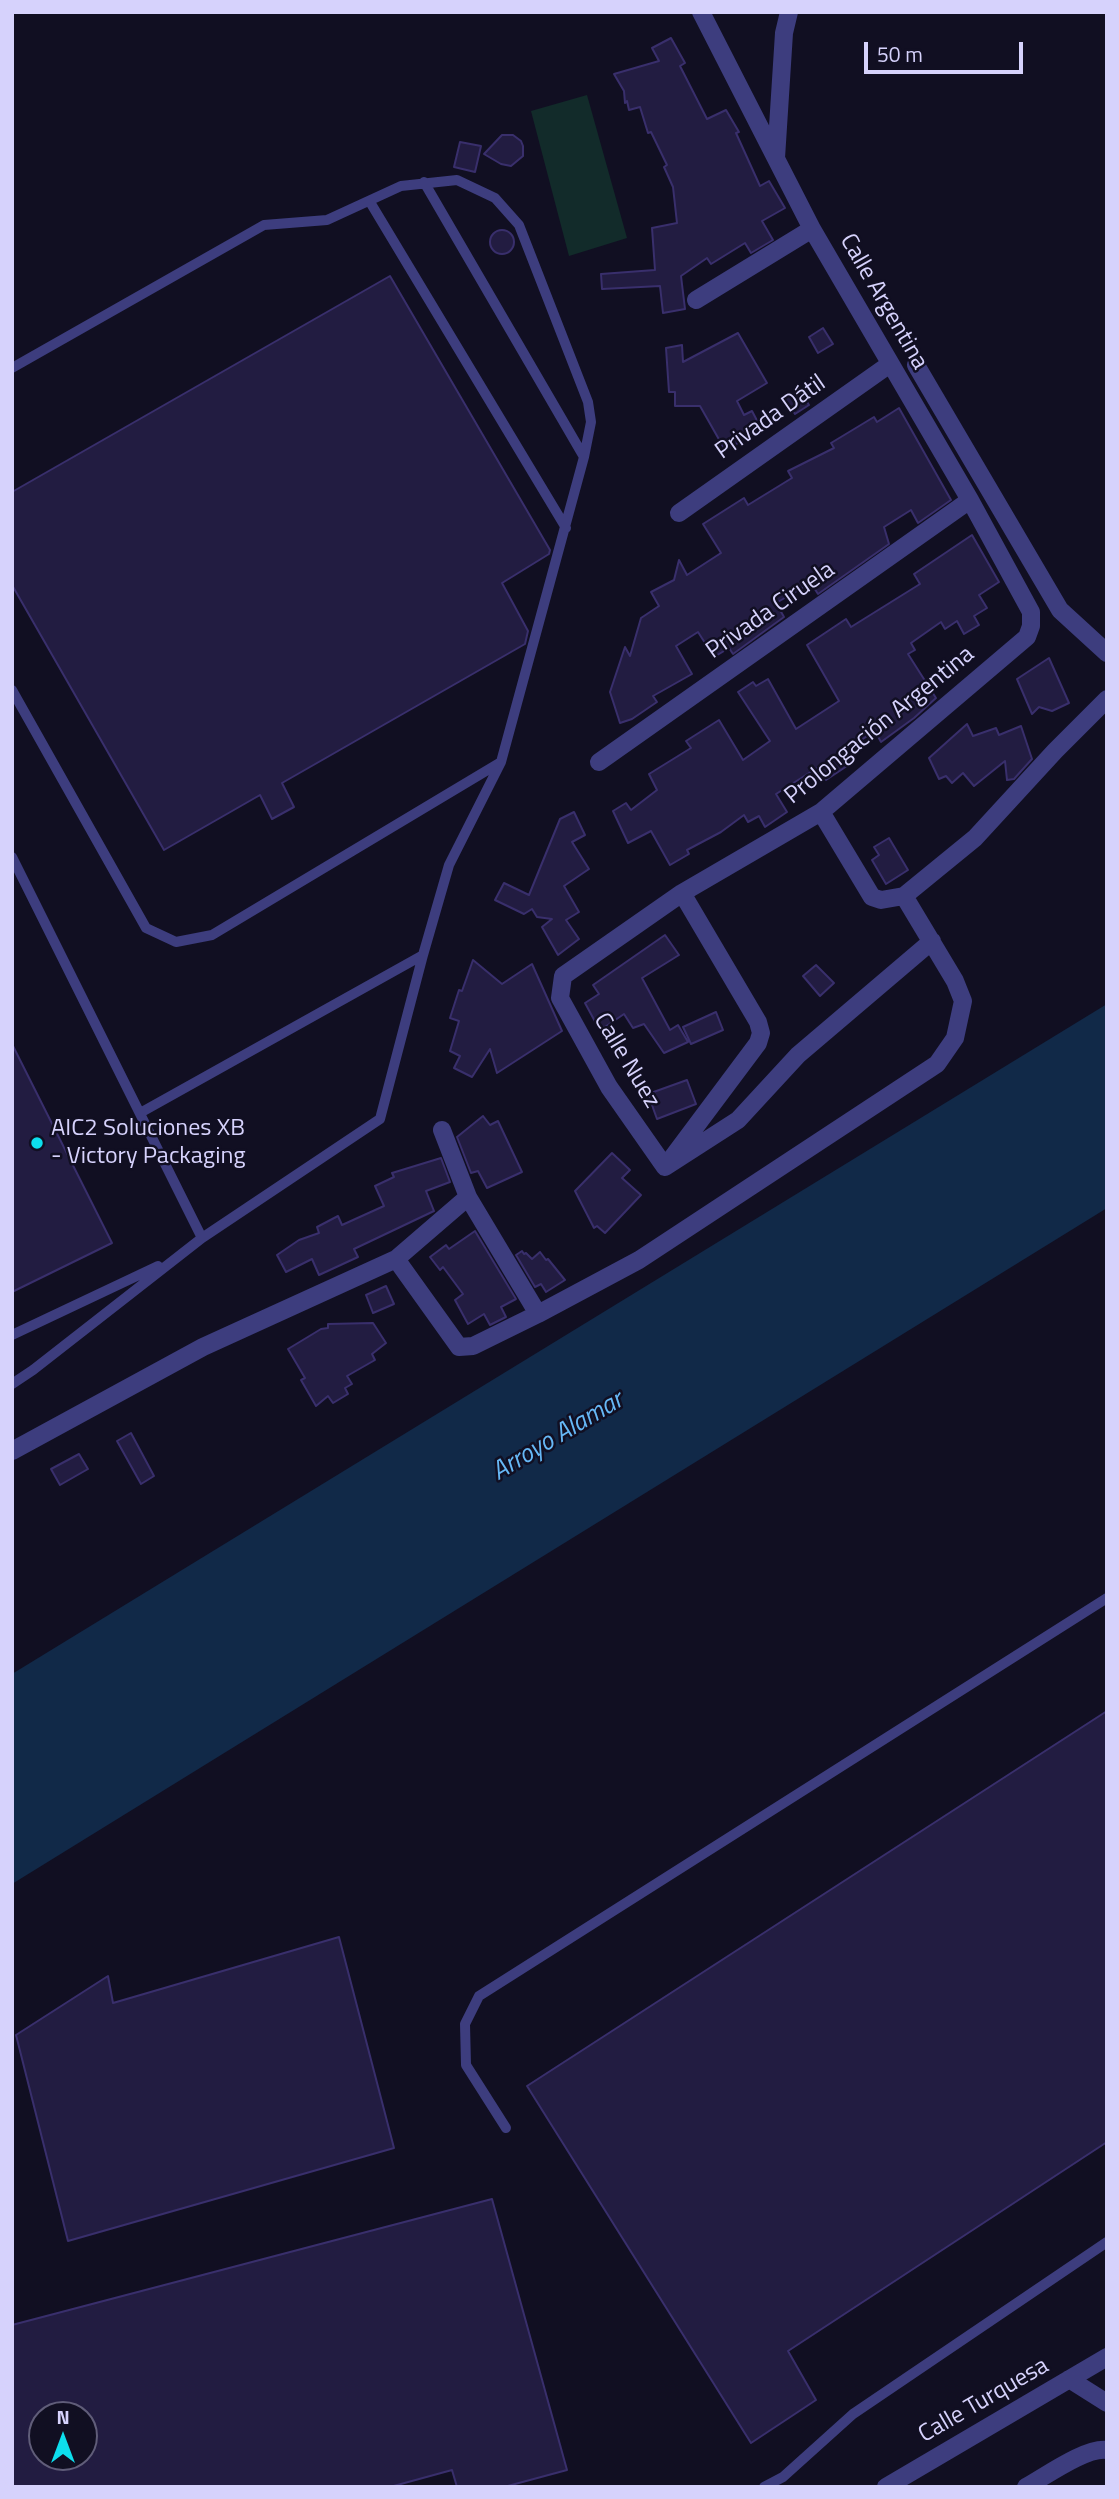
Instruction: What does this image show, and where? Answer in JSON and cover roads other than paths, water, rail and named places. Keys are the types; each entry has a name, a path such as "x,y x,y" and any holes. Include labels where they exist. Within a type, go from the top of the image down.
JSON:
{"street":[{"name":"Calle Argentina","path":"701,12 813,229 970,500 1031,619"},
{"path":"776,158 784,33 789,12"},
{"path":"696,300 813,229"},
{"name":"Privada Dátil","path":"679,513 890,364"},
{"path":"916,365 1060,610 1107,653"},
{"name":"Privada Ciruela","path":"600,762 970,500"},
{"path":"1031,619 1060,610"},
{"name":"Prolongación Argentina","path":"563,976 682,893 821,812 1027,637 1031,619"},
{"path":"821,812 872,897 881,900 904,896 975,838 1107,699"},
{"path":"665,1167 758,1043 761,1033 758,1022 682,893"},
{"path":"396,1259 459,1347 473,1346 639,1260 937,1064 955,1038 963,1001 955,981 904,896"},
{"path":"665,1167 738,1119 798,1055 932,941"},
{"name":"Calle Nuez","path":"563,976 560,998 609,1087 665,1167"},
{"path":"442,1130 468,1197 538,1314"},
{"path":"12,1451 202,1347 396,1259 468,1197"},
{"name":"Calle Turquesa","path":"886,2487 1107,2357"},
{"path":"1069,2379 1107,2403"},
{"path":"1026,2487 1098,2449 1107,2450"}],"lane":[{"path":"12,368 264,225 327,220 401,186 457,180 495,198 519,225 588,402 591,422 566,528 501,762 449,865 380,1119 202,1238 12,1384"},
{"path":"424,182 584,457"},
{"path":"370,202 566,528"},
{"path":"12,690 146,928 176,942 212,935 501,762"},
{"path":"12,857 202,1238"},
{"path":"140,1113 423,956"},
{"path":"12,1335 178,1257"},
{"path":"506,2129 467,2065 465,2024 479,1996 1107,1598"},
{"path":"764,2487 783,2477 853,2414 1107,2242"}],"water":[{"name":"Arroyo Alamar","path":"1107,1004 1107,1208 12,1884 12,1674"}],"place":[{"name":"AIC2 Soluciones XB - Victory Packaging","path":"37,1143"}]}
